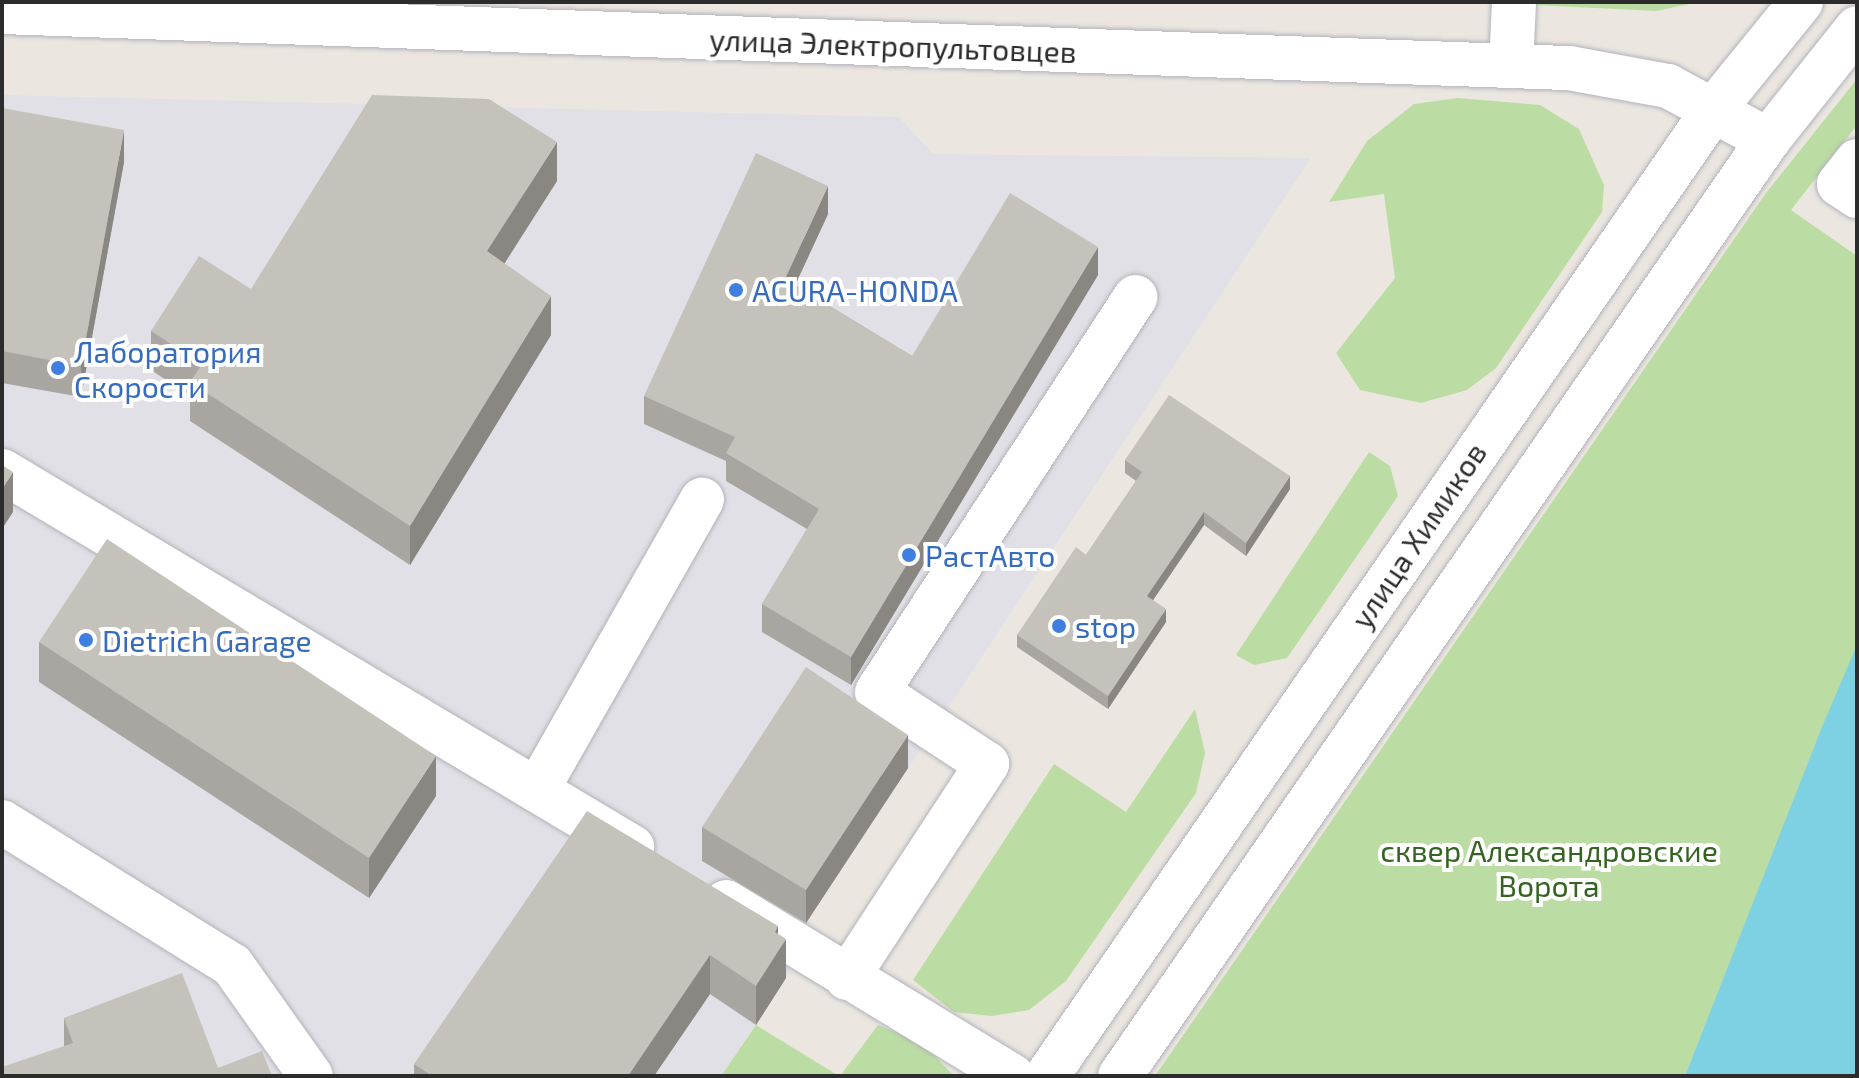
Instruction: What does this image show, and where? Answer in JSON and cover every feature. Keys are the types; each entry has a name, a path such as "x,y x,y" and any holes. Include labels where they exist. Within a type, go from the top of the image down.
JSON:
{"street":[{"path":"1511,66 1514,2"},
{"name":"улица Химиков","path":"1047,1076 1714,109 1801,2"},
{"name":"улица Электропультовцев","path":"28,9 1511,66 1613,73 1668,86 1768,140"},
{"name":"улица Химиков","path":"1120,1076 1768,140 1857,28"},
{"path":"1857,161 1839,184 1857,196"},
{"path":"847,978 987,764 877,692 1135,297"},
{"path":"2,471 1012,1076"},
{"path":"537,790 702,500"},
{"path":"2,822 232,965 311,1076"}],"shaded area":[{"path":"2,95 899,117 933,154 1311,158 812,914 786,978 721,1076 2,1076"}],"green space":[{"path":"1475,2 1699,2 1656,11"},
{"name":"сквер Александровские Ворота","path":"1857,79 1857,125 1791,210 1857,256 1857,645 1685,1076 1155,1076 1766,193"},
{"path":"1458,98 1540,105 1579,129 1604,185 1602,212 1496,368 1467,390 1421,403 1360,390 1336,353 1395,278 1384,194 1329,202 1367,141 1414,104"},
{"path":"1369,452 1390,466 1398,496 1287,658 1254,665 1236,655"},
{"path":"1195,709 1205,753 1196,793 1066,981 1029,1010 992,1016 954,1012 913,980 1054,764 1126,812"},
{"path":"756,1025 839,1076 721,1076"},
{"path":"878,1025 923,1044 954,1076 840,1076"}],"water":[{"path":"1857,645 1857,1076 1685,1076 1822,727"}],"building":[{"path":"372,95 489,99 557,142 487,251 551,296 410,526 190,382 202,364 151,331 199,256 251,289"},
{"path":"2,108 124,130 81,366 2,351"},
{"path":"756,153 828,186 785,279 912,356 1010,193 1098,247 851,657 762,604 819,509 726,453 735,437 644,396"},
{"path":"1169,395 1290,476 1246,543 1204,512 1147,596 1166,609 1108,696 1017,635 1076,547 1086,555 1142,472 1125,460"},
{"path":"2,465 13,472 2,489"},
{"path":"107,539 436,756 369,858 39,642"},
{"path":"806,667 908,735 806,890 702,827"},
{"path":"587,811 778,926 775,932 786,939 756,986 710,955 628,1076 432,1076 414,1064"},
{"path":"182,973 218,1068 262,1051 272,1076 2,1076 2,1067 73,1043 64,1018"}],"place":[{"name":"ACURA-HONDA","path":"736,290"},
{"name":"Лаборатория Скорости","path":"58,368"},
{"name":"РастАвто","path":"909,555"},
{"name":"stop","path":"1059,626"},
{"name":"Dietrich Garage","path":"86,640"}]}
